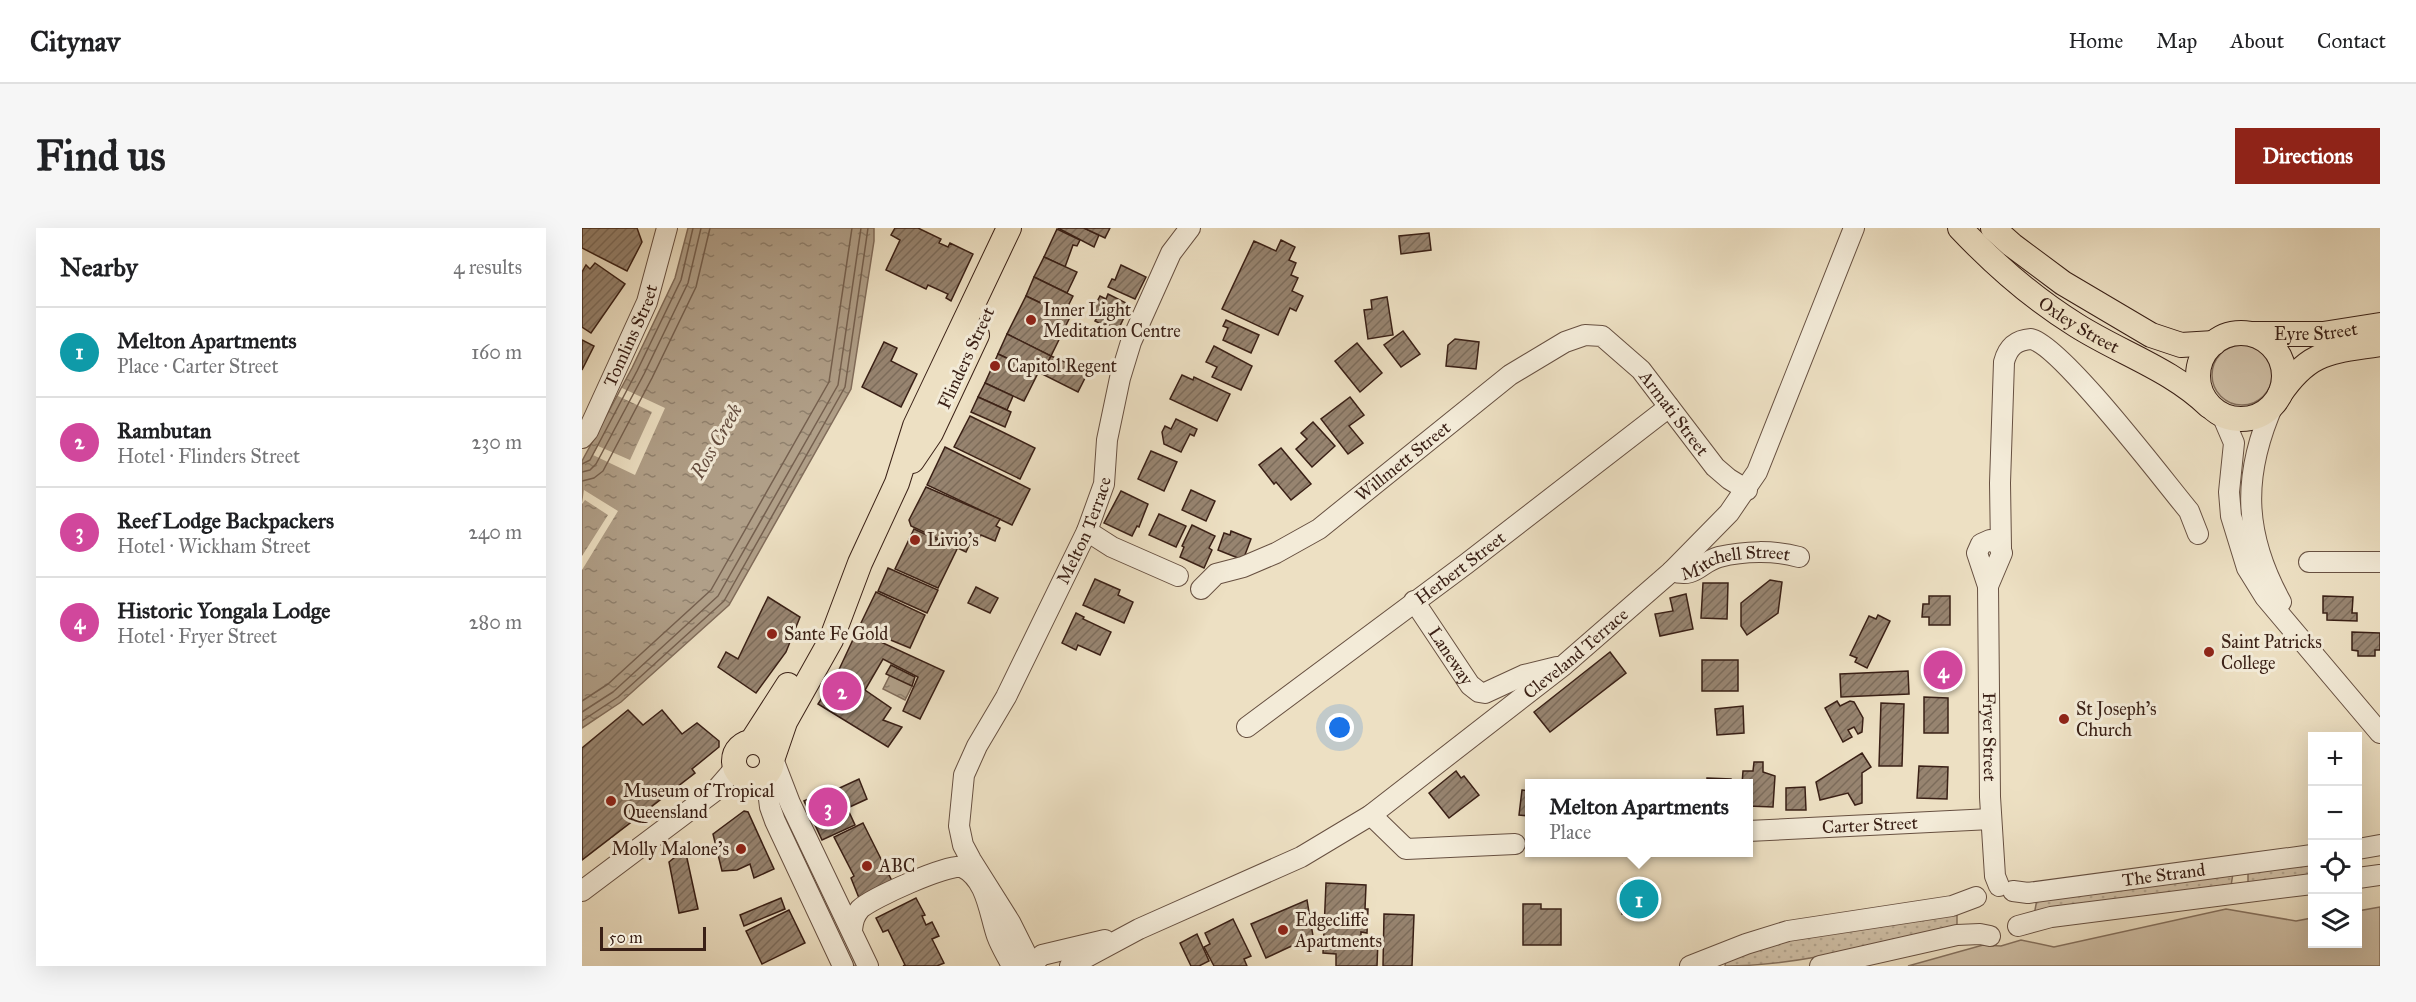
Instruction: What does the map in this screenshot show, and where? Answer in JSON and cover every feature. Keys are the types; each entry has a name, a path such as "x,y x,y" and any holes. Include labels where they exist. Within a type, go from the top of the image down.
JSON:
{"main road":[{"name":"Flinders Street","path":"771,764 785,722 827,648 860,563 897,483 915,426 1009,228"},
{"name":"Flinders Street","path":"897,483 931,433 1027,228"},
{"name":"Oxley Street","path":"1960,228 1997,265 2076,325 2183,383 2216,410"},
{"name":"Oxley Street","path":"1993,228 2063,283 2151,335 2181,345 2214,343"},
{"name":"Eyre Street","path":"2251,334 2323,334 2380,325"},
{"path":"2235,334 2251,334 2272,346 2281,360 2283,383 2276,401 2263,413 2250,418 2235,419 2216,410 2199,388 2198,378 2202,359 2214,343 2235,334"},
{"name":"Eyre Street","path":"2276,401 2299,370 2315,358 2336,351 2380,344"},
{"name":"Flinders Street","path":"753,741 860,563"},
{"path":"753,741 768,747 771,764 752,780 742,777 735,768 736,752 742,744 753,741"}],"street":[{"name":"Tomlins Street","path":"582,438 588,431 647,303 667,228"},
{"name":"Melton Terrace","path":"947,867 955,859 962,785 971,758 1006,697 1087,531 1104,484 1107,440 1120,378 1129,350 1171,253 1190,228"},
{"name":"Cleveland Terrace","path":"1022,966 1042,955 1066,958 1139,929 1282,867 1319,847 1371,815 1564,665 1672,571 1722,521 1747,490 1761,464 1854,228"},
{"name":"Willmett Street","path":"1201,589 1216,574 1243,567 1276,553 1319,529 1510,375 1575,337 1595,334 1602,336"},
{"name":"Armati Street","path":"1602,336 1641,370 1715,467 1747,490"},
{"name":"Fryer Street","path":"2006,888 1995,876 1991,819 1988,586 1977,556 1978,548 1983,542 1990,540 2001,548 2003,371 2008,351 2020,340 2035,339 2055,353 2189,511 2198,534"},
{"name":"Oxley Street","path":"2276,401 2261,435 2255,457 2251,486 2252,510 2256,540 2267,574 2303,641"},
{"name":"Herbert Street","path":"1247,727 1466,564 1669,407"},
{"name":"Oxley Street","path":"2216,410 2234,443 2229,498 2237,542 2247,568 2259,588 2380,733"},
{"path":"2237,542 2248,527 2252,510"},
{"path":"1087,531 1112,547 1178,576"},
{"name":"Mitchell Street","path":"1672,571 1689,573 1713,559 1729,555 1770,552 1798,557"},
{"path":"2309,562 2380,562"},
{"name":"Laneway","path":"1414,601 1470,685 1479,692 1490,692 1524,675 1564,665"},
{"path":"771,764 868,966"},
{"path":"771,764 770,807 775,822 843,966"},
{"path":"582,891 715,791 735,768"},
{"path":"1371,815 1406,849 1515,844"},
{"name":"Carter Street","path":"1753,831 1991,819"},
{"name":"Melton Terrace","path":"959,826 968,856 1005,914 1022,966"},
{"path":"2362,848 2380,845"},
{"name":"The Strand","path":"2006,888 2028,894 2308,856"},
{"path":"852,930 856,915 866,904 947,867 962,867 974,875 990,907 998,938 1022,966"},
{"path":"2362,877 2380,875"},
{"name":"The Strand","path":"2018,926 2051,917 2308,885"},
{"path":"1690,966 1722,958 1788,930 1952,906 1976,897 1983,890 2006,888 2019,898 2022,906 2023,915 2018,926 2007,935 1957,935 1820,966"},
{"path":"1976,897 1971,912 1973,920 1982,932 1990,936"},
{"path":"1005,914 1032,938 1066,958"}],"shaded area":[{"path":"2236,345 2248,345 2264,353 2270,363 2272,375 2270,387 2264,397 2248,405 2236,405 2220,397 2212,381 2212,369 2220,353"},
{"path":"777,795 859,966 849,966 782,824"},
{"path":"2308,864 2308,876 2248,884 2248,870"},
{"path":"2233,873 2231,886 2038,913 2035,910 2037,899"},
{"path":"2380,907 2380,966 1908,966 1983,945 2001,946 2021,940 2054,947 2226,909 2296,921 2308,919 2308,948 2362,948 2362,910"},
{"path":"1957,911 1957,926 1812,958 1725,966 1726,960 1782,939"}],"water":[{"name":"Ross Creek","path":"688,228 874,228 874,241 851,389 729,605 621,702 582,728 582,461 632,368 675,278"},
{"path":"890,675 912,686 905,700 883,689"}],"pier":[{"path":"622,388 665,408 635,475 593,455 598,446 630,460 652,412 618,396"},
{"path":"584,490 618,511 582,570 582,556 608,515 585,500 582,504"}],"building":[{"path":"582,228 637,228 642,242 627,271 582,248"},
{"path":"895,228 918,228 941,239 939,243 948,247 950,243 973,254 951,301 946,298 948,294 928,285 926,289 886,270 900,240 891,235"},
{"path":"1058,228 1084,228 1099,235 1094,247"},
{"path":"1084,228 1110,228 1105,238"},
{"path":"1057,229 1080,240 1077,246 1073,245 1065,267 1044,257"},
{"path":"1429,233 1431,250 1401,254 1399,236"},
{"path":"1281,240 1295,247 1289,260 1296,263 1291,275 1298,278 1292,291 1303,296 1296,311 1290,308 1278,335 1222,309 1254,241 1276,251"},
{"path":"1044,257 1077,272 1067,293 1034,277"},
{"path":"595,263 625,284 591,333 582,327 582,272 586,265 590,269"},
{"path":"1121,265 1146,277 1135,299 1108,287 1112,279 1115,280"},
{"path":"1034,277 1073,296 1064,314 1026,296"},
{"path":"1108,294 1130,305 1117,332 1095,321 1098,316 1091,313 1100,296 1106,299"},
{"path":"1026,296 1070,317 1051,356 1007,334"},
{"path":"1387,297 1393,335 1368,339 1364,310 1372,309 1371,300"},
{"path":"1226,320 1259,335 1251,353 1223,340 1228,328 1223,326"},
{"path":"1403,331 1420,354 1401,367 1384,345"},
{"path":"1007,334 1051,356 1042,374 998,354"},
{"path":"1455,339 1479,342 1476,369 1446,366 1448,345"},
{"path":"582,340 594,346 582,370"},
{"path":"884,342 897,348 891,361 917,374 901,407 862,387"},
{"path":"1357,343 1382,373 1360,392 1335,361"},
{"path":"1214,346 1252,366 1241,390 1212,377 1217,367 1206,362"},
{"path":"998,354 1038,373 1024,401 985,383"},
{"path":"1051,356 1088,372 1078,392 1042,374"},
{"path":"1182,375 1193,380 1194,377 1230,394 1217,421 1170,399"},
{"path":"985,383 1013,396 1007,410 978,397"},
{"path":"978,397 1011,412 1005,427 971,412"},
{"path":"1350,397 1364,415 1349,426 1363,443 1348,454 1321,419"},
{"path":"970,416 1035,448 1020,479 954,447"},
{"path":"1176,419 1197,429 1194,436 1190,434 1181,452 1164,444 1162,432 1165,426 1171,429"},
{"path":"1313,422 1335,446 1312,467 1296,449 1307,439 1301,433"},
{"path":"945,447 1030,489 1012,525 927,485"},
{"path":"1281,448 1311,484 1291,500 1259,465"},
{"path":"1151,451 1177,462 1164,491 1138,479"},
{"path":"926,487 1000,519 996,526 1000,528 995,541 981,535 978,541 972,539 966,552 911,526 909,520"},
{"path":"1191,490 1215,501 1206,521 1182,510"},
{"path":"1121,491 1148,504 1139,527 1137,526 1132,536 1104,523"},
{"path":"1159,514 1186,526 1176,547 1149,535"},
{"path":"1192,525 1215,536 1204,568 1180,557 1184,547 1182,546"},
{"path":"914,529 957,549 938,588 895,569"},
{"path":"1231,531 1251,539 1243,560 1218,550 1224,533 1230,535"},
{"path":"888,568 938,590 927,613 878,591"},
{"path":"1095,579 1120,590 1118,595 1133,602 1124,623 1083,605"},
{"path":"1770,580 1782,582 1778,613 1747,635 1741,626 1741,603"},
{"path":"1703,583 1728,583 1727,619 1701,618"},
{"path":"976,587 998,598 990,613 968,603"},
{"path":"876,592 925,615 910,648 859,627"},
{"path":"1686,594 1693,629 1660,636 1655,614 1673,611 1670,598"},
{"path":"1929,596 1950,596 1950,625 1929,625 1929,617 1922,617 1923,604 1929,604"},
{"path":"2323,596 2353,597 2352,613 2357,613 2357,621 2327,620 2327,613 2323,613"},
{"name":"Sante Fe Gold","path":"768,597 800,617 786,652 756,693 718,667 726,652 738,659"},
{"path":"1076,613 1084,617 1083,619 1111,632 1100,655 1078,645 1076,650 1062,643"},
{"path":"1878,615 1890,621 1867,668 1855,662 1857,658 1850,655 1869,616 1876,619"},
{"path":"857,631 944,671 920,719 903,711 918,677 883,659 865,690 891,708 883,720 902,727 888,747 818,704 836,676"},
{"path":"2352,632 2380,633 2380,650 2375,650 2375,656 2358,656 2358,651 2352,650"},
{"path":"1610,652 1626,673 1550,732 1534,712"},
{"path":"1702,660 1738,660 1738,691 1702,691"},
{"path":"891,665 915,677 912,686 886,674"},
{"path":"1908,671 1909,694 1841,697 1840,674"},
{"path":"1924,697 1948,698 1948,733 1924,733"},
{"path":"1837,701 1840,706 1850,701 1854,702 1863,718 1862,732 1858,734 1854,727 1848,730 1852,737 1843,742 1825,708"},
{"path":"1881,703 1904,704 1902,766 1879,766"},
{"path":"1743,706 1744,733 1717,735 1715,709"},
{"path":"628,710 643,725 662,710 682,734 697,723 719,741 719,747 692,769 695,773 582,860 582,748"},
{"path":"1862,753 1871,767 1862,773 1862,803 1855,805 1848,793 1820,800 1816,782"},
{"path":"1754,762 1763,762 1763,772 1775,776 1773,807 1753,806 1753,779 1742,779 1743,771 1753,771"},
{"path":"1919,766 1948,767 1947,799 1917,798"},
{"path":"1456,771 1461,778 1464,776 1479,795 1449,818 1429,793"},
{"path":"859,779 867,799 830,816 831,819 849,812 855,825 822,840 804,801 818,795 820,797"},
{"path":"1805,787 1806,810 1786,810 1786,788"},
{"path":"1522,790 1525,790 1525,816 1519,815"},
{"name":"Molly Malone's","path":"744,811 748,812 774,869 754,878 750,864 737,870 722,871 713,834"},
{"name":"ABC","path":"863,823 892,881 859,898 851,878 854,876 834,837"},
{"path":"685,849 698,909 679,913 669,862"},
{"path":"1326,883 1366,885 1367,933 1361,932 1361,939 1378,940 1377,966 1336,966 1336,954 1323,953"},
{"path":"1623,884 1655,885 1654,914 1622,914"},
{"path":"781,898 785,909 744,926 740,915"},
{"path":"916,898 925,915 922,916 926,925 932,922 939,936 932,939 944,963 937,966 903,966 905,965 888,930 883,932 876,918"},
{"name":"Edgecliffe Apartments","path":"1307,900 1313,936 1266,958 1251,924"},
{"path":"1523,904 1541,904 1541,909 1561,909 1561,945 1523,945"},
{"path":"789,910 805,943 762,964 746,931"},
{"path":"1384,914 1414,915 1412,966 1383,966"},
{"path":"1233,919 1251,956 1244,959 1247,966 1214,966 1204,947 1210,944 1205,933"},
{"path":"1197,934 1209,961 1199,966 1191,966 1180,943"}],"place":[{"name":"Inner Light Meditation Centre","path":"1031,320"},
{"name":"Capitol Regent","path":"995,366"},
{"name":"Livio's","path":"915,540"},
{"name":"Sante Fe Gold","path":"772,634"},
{"name":"Saint Patricks College","path":"2209,652"},
{"name":"Historic Yongala Lodge","path":"1943,670"},
{"name":"Rambutan","path":"842,691"},
{"name":"St Joseph's Church","path":"2064,719"},
{"name":"Museum of Tropical Queensland","path":"611,801"},
{"name":"Reef Lodge Backpackers","path":"828,807"},
{"name":"Molly Malone's","path":"741,849"},
{"name":"ABC","path":"867,866"},
{"name":"Melton Apartments","path":"1639,899"},
{"name":"Edgecliffe Apartments","path":"1283,930"}]}
